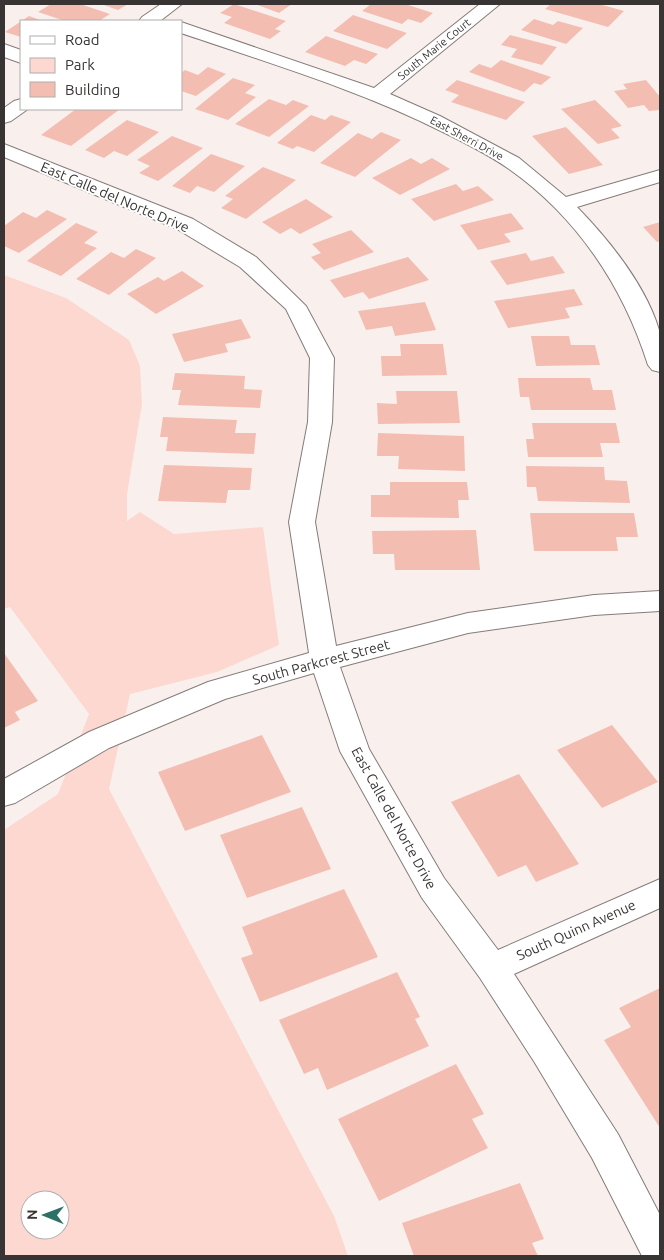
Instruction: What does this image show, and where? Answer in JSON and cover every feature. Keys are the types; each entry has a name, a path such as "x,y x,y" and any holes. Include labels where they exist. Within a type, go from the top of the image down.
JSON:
{"street":[{"path":"156,20 173,4"},
{"name":"South Marie Court","path":"377,95 491,4"},
{"name":"East Sherri Drive","path":"182,27 377,95 452,128 514,163 564,204 598,241 629,287 651,334 660,365"},
{"path":"4,50 20,57"},
{"path":"4,117 20,106"},
{"name":"East Calle del Norte Drive","path":"4,150 185,224 248,262 295,306 322,358 320,422 302,522 324,660 355,751 433,888 492,968 605,1146 660,1253"},
{"path":"564,204 660,176"},
{"name":"South Parkcrest Street","path":"4,794 99,740 218,690 324,660 468,623 594,605 660,601"},
{"name":"South Quinn Avenue","path":"492,968 660,893"}],"green space":[{"path":"4,275 66,298 129,340 140,366 142,404 127,494 127,521 140,512 174,534 263,527 279,645 217,672 130,694 109,789 334,1216 348,1256 4,1256 4,830 58,794 89,714 10,607 4,609"}],"building":[{"path":"51,4 80,4 110,14 101,20 62,20 38,12"},
{"path":"101,4 128,4 118,10"},
{"path":"234,4 286,21 275,29 281,31 270,39 224,23 232,17 220,13"},
{"path":"255,4 292,4 279,13"},
{"path":"371,4 405,4 433,13 421,23 408,19 402,24 362,11"},
{"path":"551,4 599,4 624,11 608,27 545,9"},
{"path":"353,15 407,33 387,49 333,31"},
{"path":"29,16 40,20 23,20"},
{"path":"534,19 553,25 558,21 583,28 566,44 521,30"},
{"path":"20,22 20,37 5,32"},
{"path":"510,35 557,47 542,65 511,57 517,49 501,45"},
{"path":"326,36 378,54 366,64 354,60 345,66 305,52"},
{"path":"501,60 551,77 541,85 534,83 524,92 469,72 479,64 491,68"},
{"path":"208,67 226,74 196,96 182,91 182,72 185,70 198,75"},
{"path":"233,78 255,85 245,93 256,97 228,120 195,109"},
{"path":"457,80 525,102 506,120 451,102 459,95 445,90"},
{"path":"646,80 660,97 660,110 649,111 644,105 628,108 614,91 627,89 623,84"},
{"path":"269,99 286,105 293,100 309,106 269,137 235,124"},
{"path":"595,100 622,126 611,129 620,138 598,144 561,109"},
{"path":"75,110 119,110 71,146 41,135"},
{"path":"311,115 325,120 331,115 351,122 314,152 297,146 293,149 277,143"},
{"path":"127,120 159,132 127,156 114,151 104,158 85,150"},
{"path":"566,127 603,165 569,174 532,136"},
{"path":"381,132 401,140 355,177 320,163 358,133 372,139"},
{"path":"172,136 203,148 158,181 139,173 150,166 137,160"},
{"path":"211,154 245,166 214,192 197,186 190,193 172,186"},
{"path":"411,158 421,164 432,158 450,169 400,195 372,178"},
{"path":"263,167 296,180 246,219 221,208 233,199 225,196"},
{"path":"456,184 463,191 478,186 494,200 434,221 411,199"},
{"path":"306,199 333,217 300,234 291,228 280,234 262,222"},
{"path":"47,210 67,219 19,253 4,246 4,226 23,212 36,218"},
{"path":"511,213 524,229 504,234 511,242 478,250 460,225"},
{"path":"660,222 660,241 657,242 643,227"},
{"path":"76,223 98,232 84,243 97,248 61,276 27,261"},
{"path":"351,230 374,252 324,270 311,257 321,253 312,244"},
{"path":"136,249 156,258 109,295 76,279 111,252 124,258"},
{"path":"526,253 531,261 553,256 565,273 507,285 490,261"},
{"path":"408,257 429,280 369,299 363,292 344,298 330,280"},
{"path":"182,271 204,286 156,314 127,294 158,277 164,281"},
{"path":"574,289 583,305 565,308 570,318 508,328 494,301"},
{"path":"425,302 436,330 395,336 392,326 366,330 358,311"},
{"path":"241,319 251,338 225,344 228,352 184,362 172,334"},
{"path":"531,336 569,336 571,345 595,345 600,365 536,366"},
{"path":"400,344 443,344 447,375 382,376 381,356 401,356"},
{"path":"175,373 245,376 244,389 262,390 260,408 178,405 181,390 172,390"},
{"path":"518,378 590,378 593,390 612,390 616,410 531,410 529,397 520,397"},
{"path":"396,391 457,391 460,423 378,424 377,403 397,404"},
{"path":"163,417 237,420 235,433 256,433 254,454 166,451 168,437 160,437"},
{"path":"532,423 616,423 620,443 600,443 603,457 528,457 526,439 534,439"},
{"path":"378,433 464,436 465,471 398,469 399,456 377,456"},
{"path":"164,465 252,468 250,490 228,490 226,503 158,501"},
{"path":"526,466 604,467 605,480 627,481 630,503 538,501 536,487 527,487"},
{"path":"390,482 467,482 469,500 458,500 459,518 371,517 371,495 390,495"},
{"path":"530,513 634,513 638,537 616,537 618,551 534,551"},
{"path":"476,530 480,570 395,570 394,554 373,554 372,531"},
{"path":"4,653 38,701 15,712 20,720 4,728"},
{"path":"612,725 658,782 602,808 557,750"},
{"path":"262,735 291,792 185,831 158,772"},
{"path":"519,774 579,864 536,882 526,865 498,877 451,802"},
{"path":"302,807 331,869 247,898 220,835"},
{"path":"344,889 378,957 260,1002 241,958 253,954 242,927"},
{"path":"397,972 420,1017 415,1019 429,1046 327,1090 318,1068 304,1074 279,1020"},
{"path":"660,988 660,1128 604,1040 631,1027 619,1008"},
{"path":"456,1064 484,1114 472,1119 488,1148 379,1201 338,1119"},
{"path":"520,1183 544,1239 532,1243 538,1256 414,1256 402,1223"}]}
